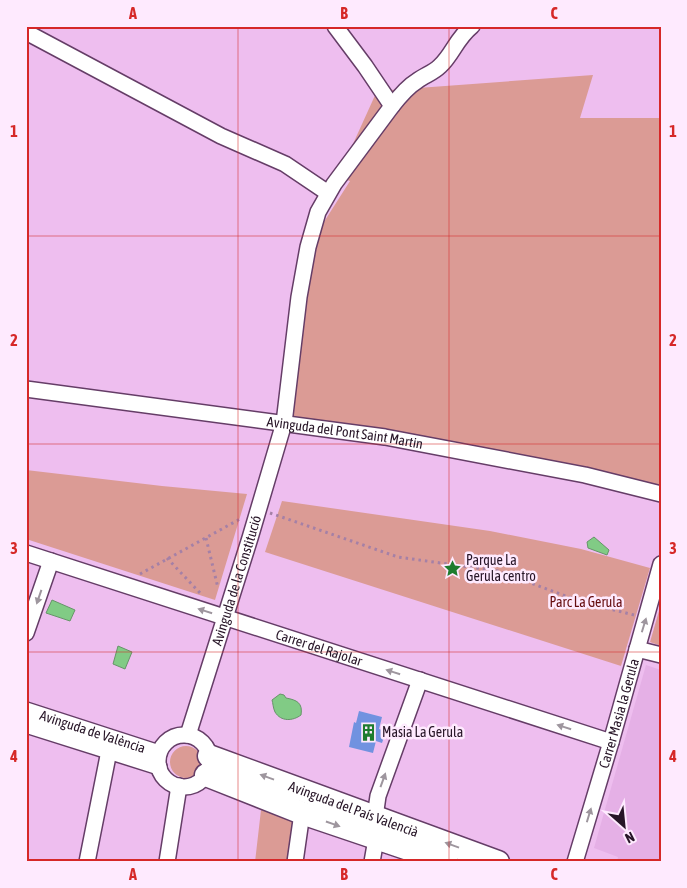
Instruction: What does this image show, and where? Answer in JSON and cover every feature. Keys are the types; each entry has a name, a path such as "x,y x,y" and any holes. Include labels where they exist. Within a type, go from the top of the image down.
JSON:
{"street":[{"path":"335,26 392,106"},
{"name":"Avinguda de la Constitució","path":"188,735 284,424 291,354 308,247 318,212 338,177 392,106 417,80 430,74 442,65 462,35 472,26"},
{"path":"26,32 221,136 285,164 328,193"},
{"name":"Avinguda del Pont Saint Martin","path":"26,389 404,441 585,475 661,494"},
{"name":"Carrer del Rajolar","path":"26,553 611,742"},
{"path":"26,634 51,561"},
{"name":"Carrer Masia la Gerula","path":"575,862 661,564"},
{"path":"637,648 661,655"},
{"path":"372,862 376,839 375,817 378,796 420,680"},
{"name":"Avinguda de València","path":"26,710 159,760"},
{"name":"Avinguda de València","path":"26,725 108,751 159,760"},
{"path":"188,735 202,742 208,765 194,785 187,787 179,786 166,780 159,760 167,741 174,737 188,735"},
{"path":"87,862 108,751"},
{"name":"Avinguda del País Valencià","path":"208,765 375,817 498,862"},
{"name":"Avinguda del País Valencià","path":"208,765 302,813 447,862"},
{"path":"167,862 179,786"},
{"path":"295,862 302,813"}],"path":[{"path":"122,584 259,509 398,557 498,571 582,602 646,618"},
{"path":"206,538 224,618"},
{"path":"167,558 224,618"}],"shaded area":[{"path":"594,537 609,550 607,555 588,548 587,542"},
{"path":"52,600 75,610 70,621 46,613"},
{"path":"118,646 132,652 125,669 113,664"},
{"path":"646,665 661,670 661,862 617,862 618,857 594,848"},
{"path":"280,694 300,705 301,715 287,720 280,718 274,710 272,700"}],"green space":[{"path":"593,75 580,118 661,118 661,496 284,423 308,247 350,181 338,177 377,91"},
{"path":"26,470 247,494 215,600 26,539"},
{"name":"Parc La Gerula","path":"282,501 490,531 581,549 650,568 621,666 265,552"},
{"path":"661,604 661,646 650,642"},
{"path":"186,746 198,750 202,762 198,774 186,778 174,774 170,762 174,750"},
{"path":"261,810 298,822 290,862 255,862"}],"building":[{"name":"Masia La Gerula","path":"359,711 382,717 379,729 386,731 382,743 376,741 373,753 349,747 354,722 356,723"}],"place":[{"name":"Parque La Gerula centro","path":"452,568"},
{"name":"Masia La Gerula","path":"368,732"}]}
